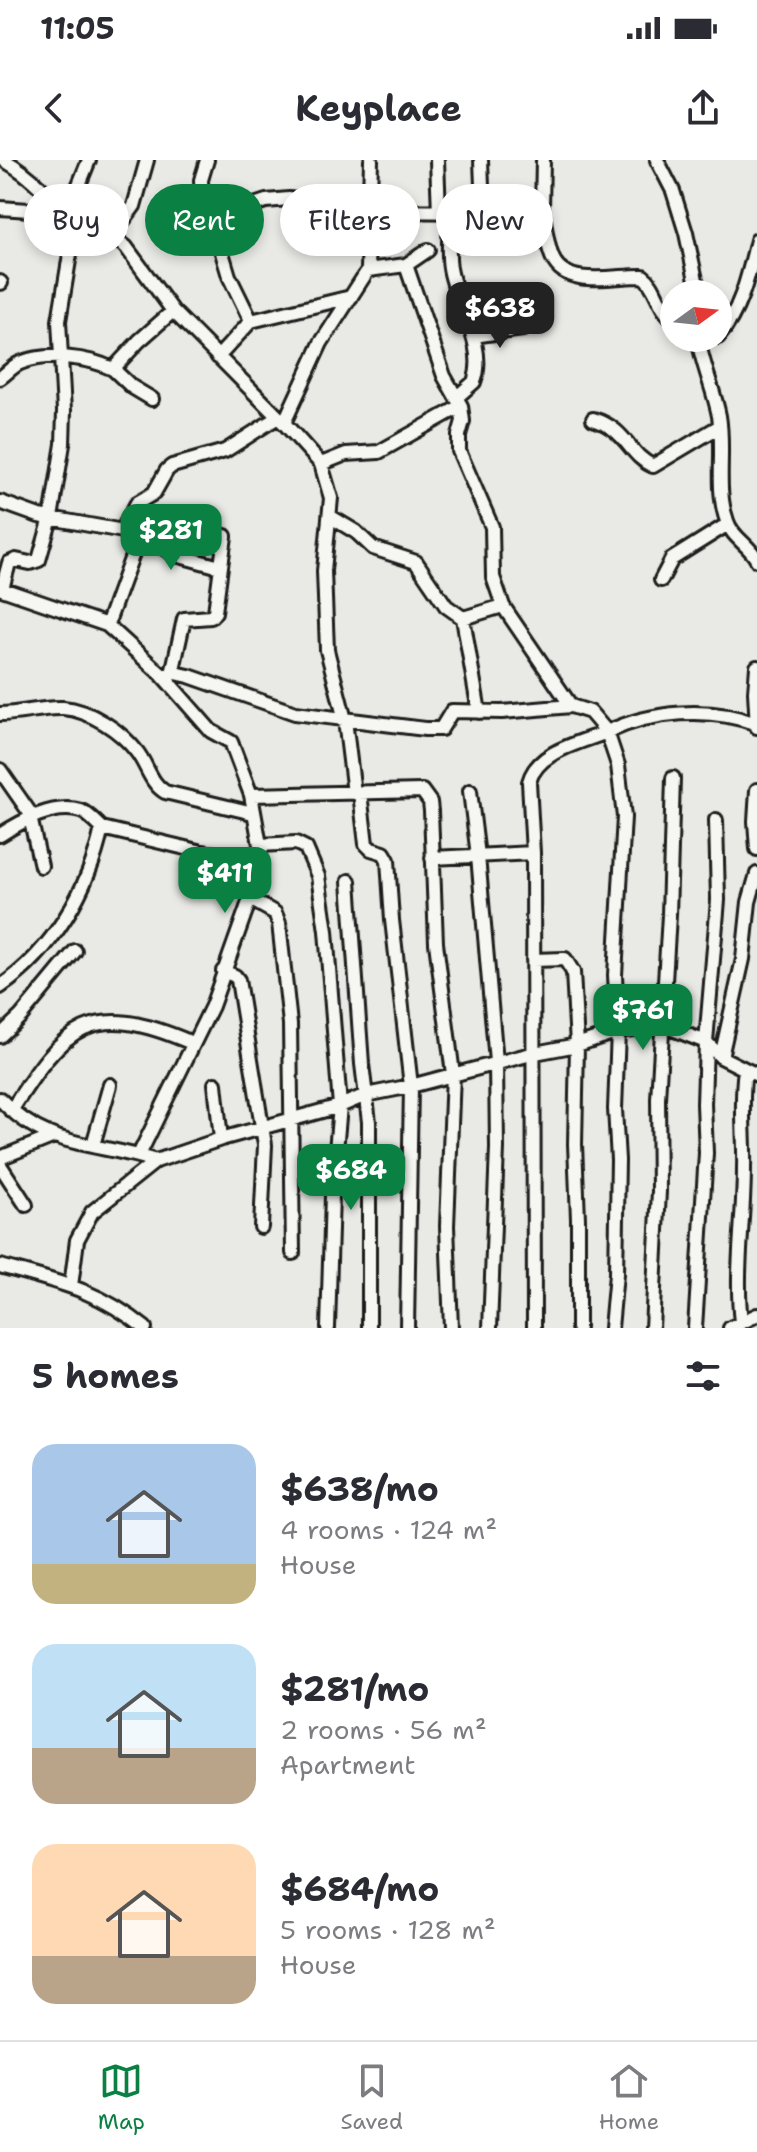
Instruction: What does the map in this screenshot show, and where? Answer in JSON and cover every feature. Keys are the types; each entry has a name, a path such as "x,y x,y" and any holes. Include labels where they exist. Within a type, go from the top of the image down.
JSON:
{"street":[{"path":"79,184 89,160"},
{"path":"129,213 134,206 147,160"},
{"path":"202,184 207,160"},
{"path":"371,160 371,184"},
{"path":"437,160 441,184"},
{"path":"481,160 482,184"},
{"path":"542,184 543,160"},
{"path":"657,160 673,191 696,280"},
{"path":"12,162 35,184"},
{"path":"0,208 24,210"},
{"path":"732,315 757,240"},
{"path":"368,270 406,265 428,250"},
{"path":"129,253 173,311 321,464 327,480 331,517 324,571 327,650 345,720 366,844 384,853 388,860 411,1086 407,1328"},
{"path":"70,256 59,321 63,444 51,518 39,560 9,563 1,593 107,625 167,674 211,731 231,742 251,795 260,845 260,861 250,899 212,1006 139,1155"},
{"path":"223,256 229,276 251,321"},
{"path":"122,531 137,503 154,493 172,466 225,451 281,420 321,343 368,270 369,256"},
{"path":"321,464 340,455 379,452 459,402 469,388 477,375 473,336 449,256"},
{"path":"552,256 559,268 584,278 643,276 649,279 660,306"},
{"path":"406,265 444,376 459,402 463,421 459,451 492,527 493,577 503,606 571,706"},
{"path":"218,357 251,321 351,297"},
{"path":"113,369 173,311"},
{"path":"473,336 523,329"},
{"path":"702,352 713,387 720,426 721,479 728,524 753,546 757,560"},
{"path":"0,378 23,362 59,358 95,360 113,369 132,387 152,399"},
{"path":"593,419 615,428 643,460 653,466 720,426"},
{"path":"0,502 51,518 140,534 176,555 220,567"},
{"path":"331,517 356,532 373,548 416,562 446,606 463,618 479,712"},
{"path":"661,580 672,559 728,524"},
{"path":"107,625 140,534"},
{"path":"167,674 182,621 188,617 211,617 215,612 225,536"},
{"path":"463,618 503,606"},
{"path":"534,1328 535,1053 531,772 546,758 650,716 724,716 757,725 757,667"},
{"path":"167,674 189,676 295,713 345,720 436,729 444,726 452,711 571,706 590,712 607,732 618,765 624,817 615,975 618,1160 616,1274 611,1328"},
{"path":"0,714 65,708 84,714 107,724 136,751 158,788 253,813"},
{"path":"0,770 31,817 41,866"},
{"path":"652,1328 659,1191 658,1099 673,778"},
{"path":"757,790 757,849"},
{"path":"251,795 422,791 430,802 438,966 453,1074 447,1226 451,1328"},
{"path":"470,791 496,1062 497,1148 490,1328"},
{"path":"0,835 31,817 79,810 102,828 202,852 260,861"},
{"path":"695,1328 706,1153 706,1042 718,900 716,820"},
{"path":"0,987 28,965 46,945 90,873 102,828"},
{"path":"260,845 303,845 311,855 318,876 326,931 340,1106 332,1195 328,1328"},
{"path":"432,858 533,853"},
{"path":"721,1057 743,959 749,902 757,874"},
{"path":"349,881 369,1122 369,1328"},
{"path":"250,899 275,913 279,923 290,1024 293,1253"},
{"path":"0,1036 75,951"},
{"path":"533,960 565,959 571,965 577,1045 578,1328"},
{"path":"223,971 238,980 261,1127 265,1154 261,1227"},
{"path":"11,1111 49,1054 85,1025 105,1022 135,1025 192,1043"},
{"path":"71,1286 77,1240 92,1212 156,1161 261,1127 340,1106 366,1095 577,1045 618,1031 662,1025 706,1042 721,1057 751,1073 742,1096 744,1169 736,1325 757,1315"},
{"path":"215,1084 221,1139"},
{"path":"93,1145 110,1085"},
{"path":"0,1099 30,1127 52,1137 156,1161"},
{"path":"0,1158 52,1137"},
{"path":"0,1165 26,1205"},
{"path":"0,1266 41,1275 104,1299 145,1328"}]}
